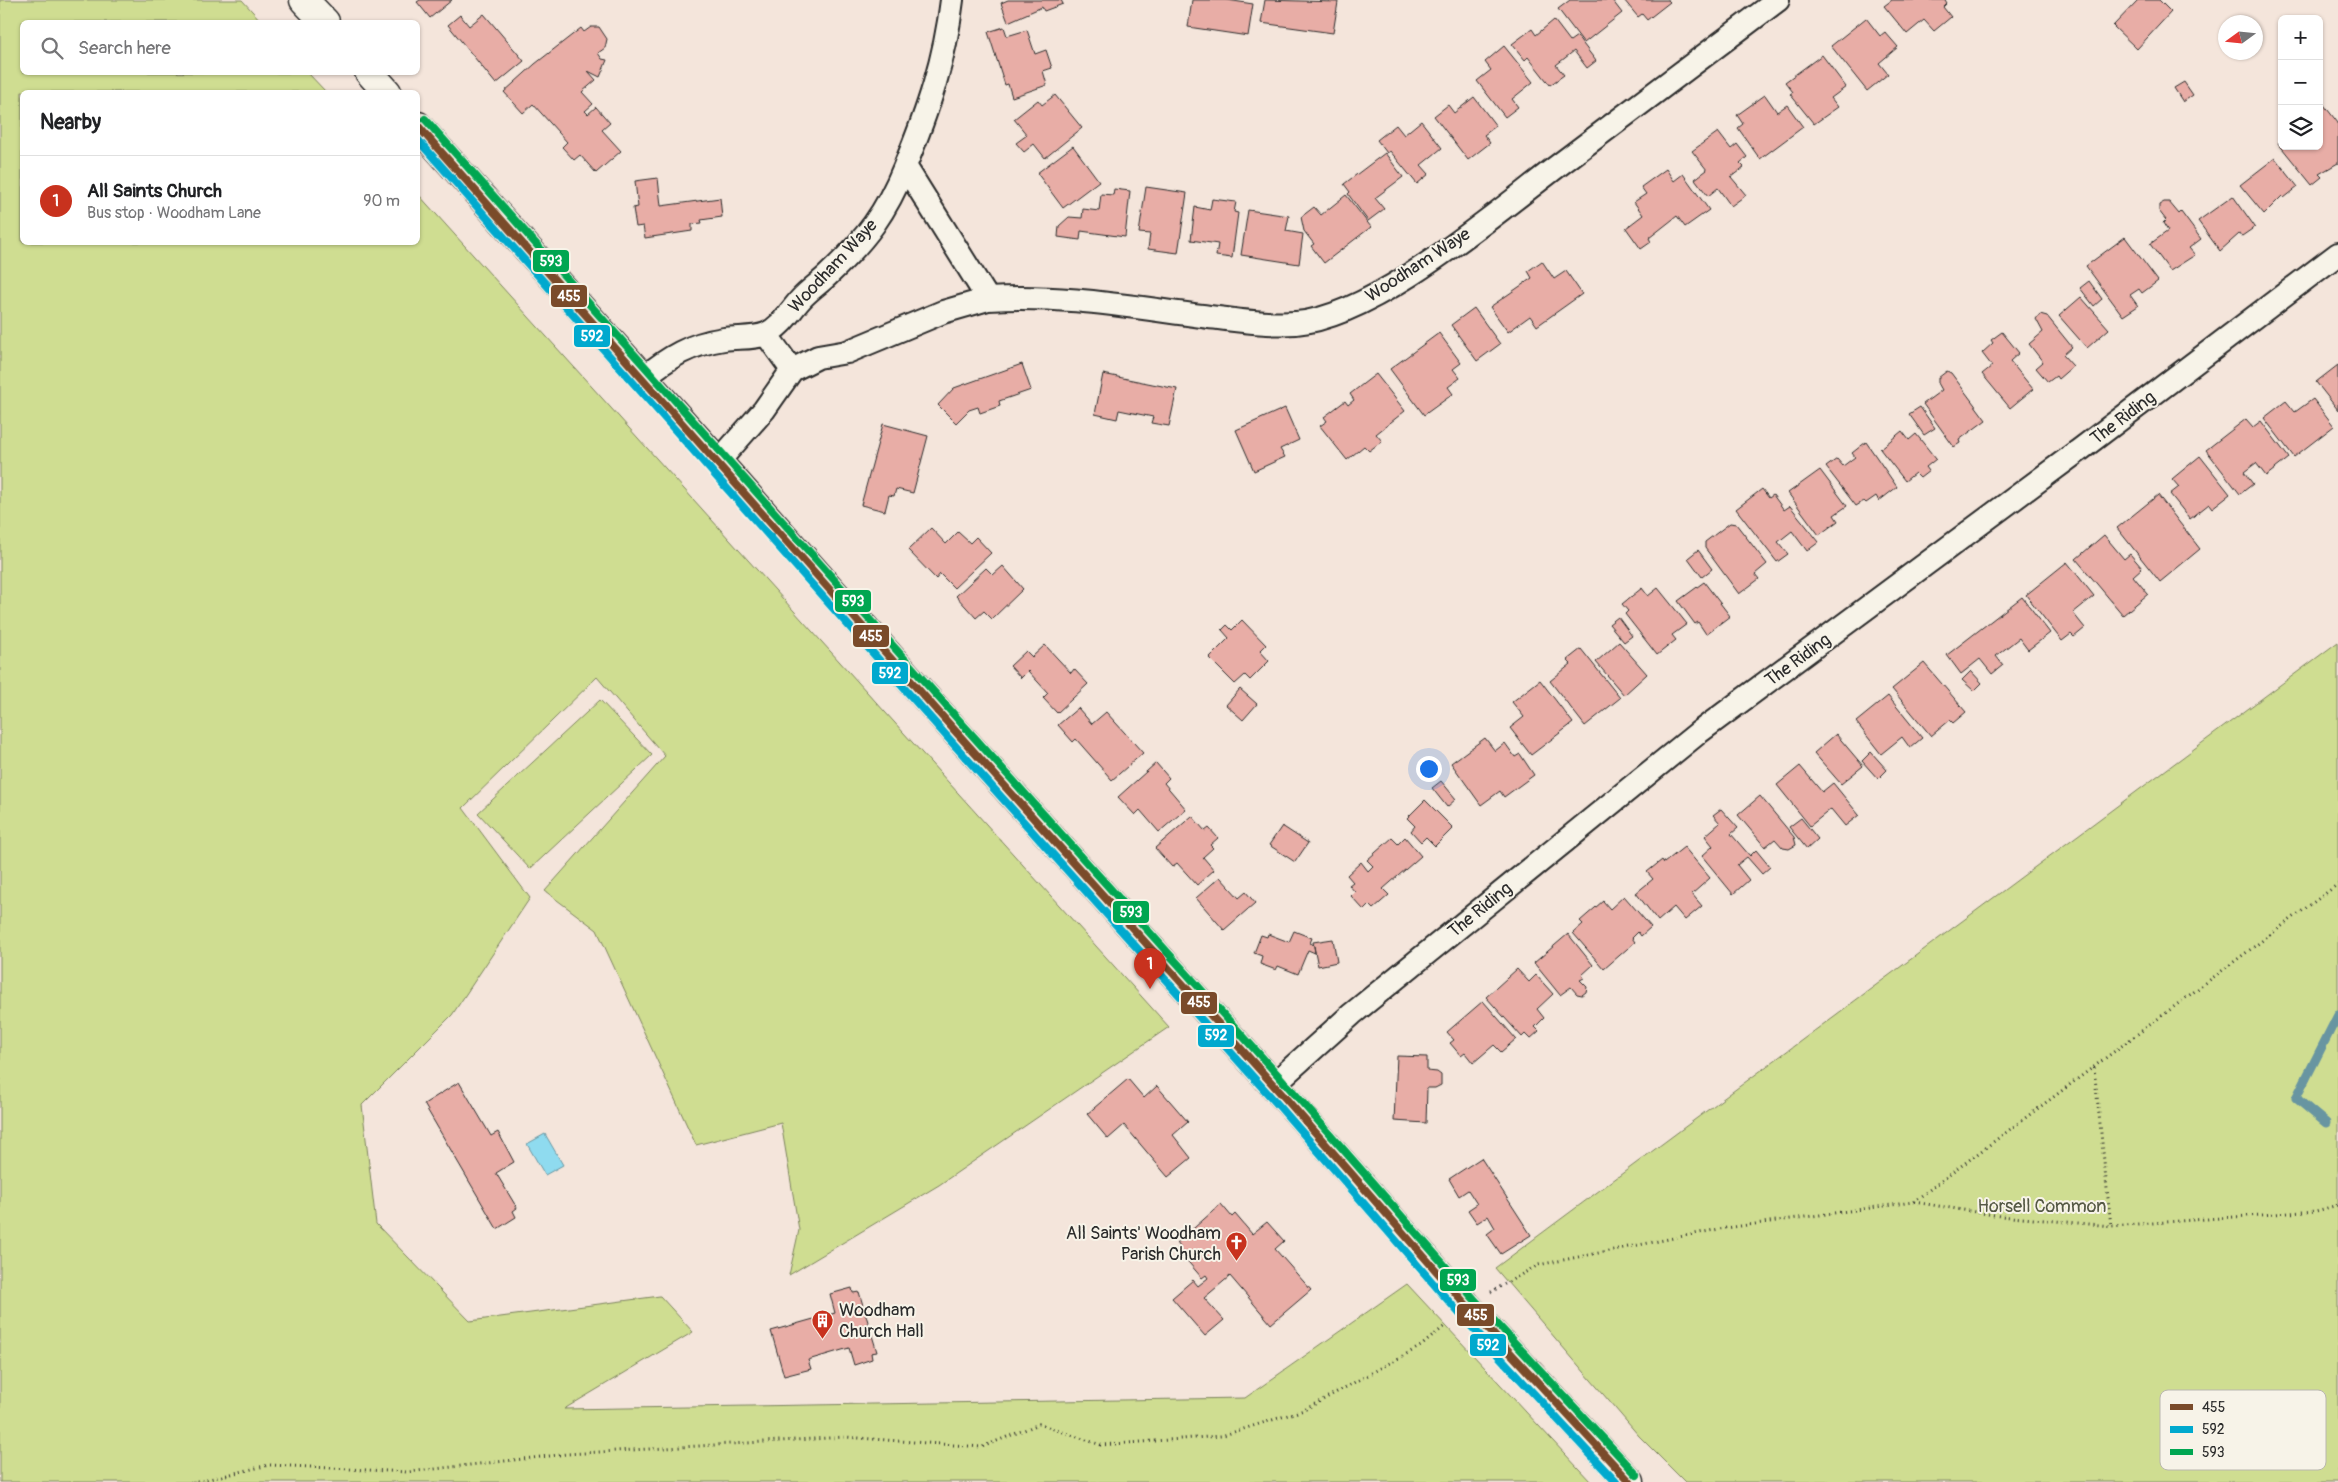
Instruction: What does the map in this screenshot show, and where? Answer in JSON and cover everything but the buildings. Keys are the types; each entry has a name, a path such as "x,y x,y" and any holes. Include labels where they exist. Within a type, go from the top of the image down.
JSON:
{"main road":[{"path":"304,0 323,20"},
{"path":"372,75 385,90"},
{"path":"420,128 964,741 1273,1085 1467,1306 1630,1482"}],"street":[{"name":"Woodham Waye","path":"766,334 780,323 802,298 865,239 894,193 925,118 940,69 952,0"},
{"name":"Woodham Waye","path":"718,462 764,410 792,370 818,357 847,352 943,312 988,299 1028,297 1080,301 1260,323 1296,323 1334,315 1378,294 1444,251 1778,0"},
{"path":"905,166 988,299"},
{"name":"The Riding","path":"1273,1085 1352,1014 1698,734 2081,450 2338,254"},
{"path":"643,378 670,357 690,348 715,340 757,337 766,334 792,370"}],"path":[{"path":"1913,1202 2338,884"},
{"path":"2094,1067 2111,1226"},
{"path":"197,1482 269,1465 408,1472 567,1454 845,1437 982,1447 1039,1424 1101,1445 1222,1436 1304,1410 1422,1346 1467,1306 1538,1264 1719,1229 1913,1202 2000,1216 2111,1226 2316,1211 2338,1206"}],"green space":[{"path":"0,0 242,0 260,20 20,20 20,75 310,75 324,90 20,90 20,245 420,245 420,196 1169,1027 939,1185 789,1275 799,1230 781,1123 696,1145 597,930 545,891 665,756 597,677 463,808 530,898 452,1015 362,1105 376,1224 470,1321 660,1296 693,1332 564,1409 1245,1398 1407,1284 1591,1482 0,1482"},
{"name":"Horsell Common","path":"2338,642 2338,1482 1685,1482 1639,1436 1495,1268"},
{"path":"600,700 652,755 530,869 478,813"}],"water":[{"path":"545,1134 563,1165 545,1175 527,1144"}],"waterway":[{"path":"2326,1123 2296,1098 2338,1015"}],"transit line":[{"name":"593","path":"425,119 964,726 1294,1093 1474,1299 1637,1475"},
{"name":"455","path":"420,128 957,733 1287,1100 1467,1306 1630,1482"},
{"name":"592","path":"420,142 950,740 1280,1107 1459,1313 1616,1482"}],"place":[{"name":"All Saints Church","path":"1150,989"},
{"name":"All Saints' Woodham Parish Church","path":"1237,1262"},
{"name":"Woodham Church Hall","path":"823,1339"}]}
